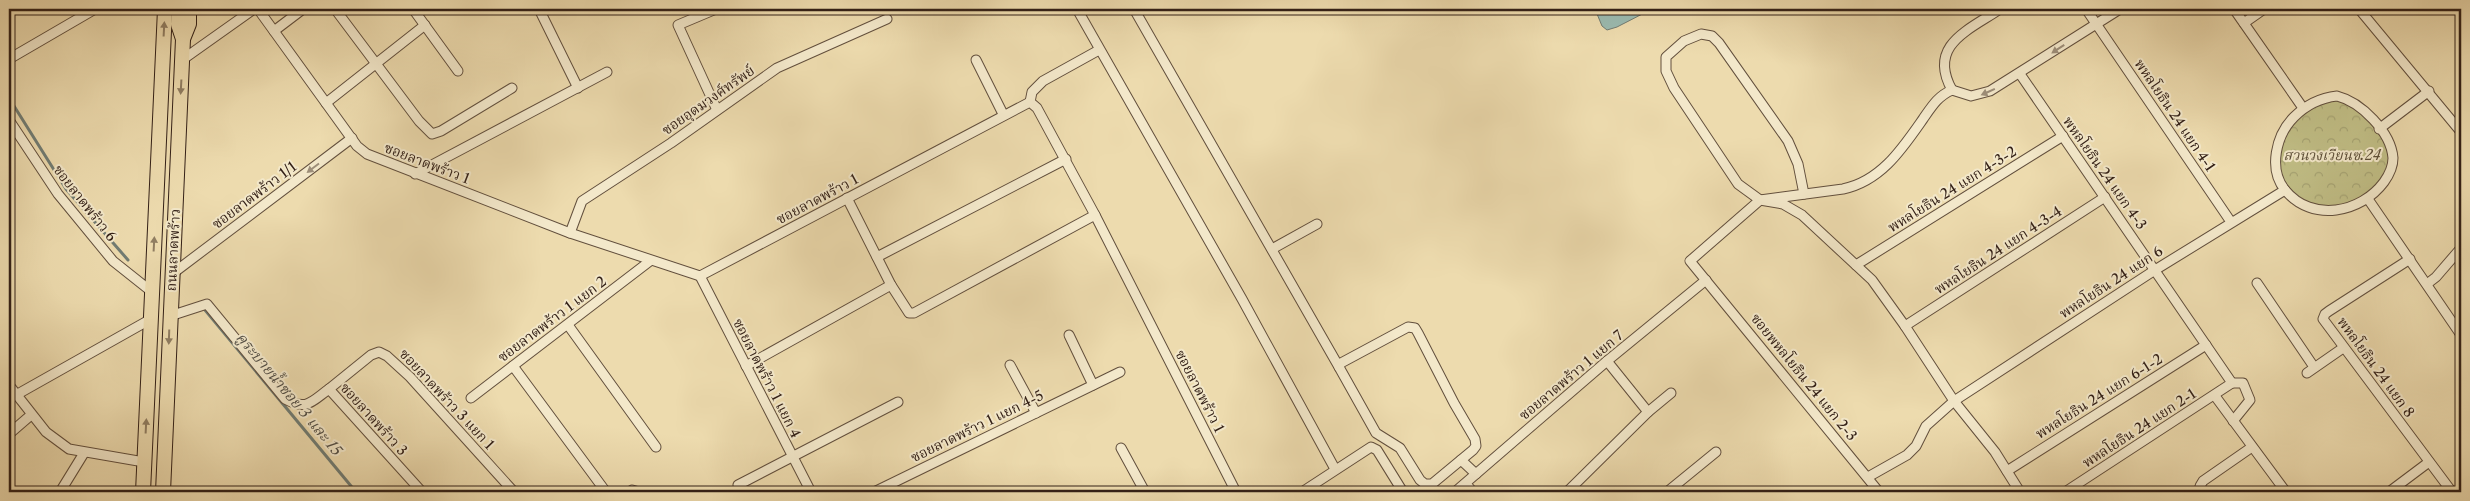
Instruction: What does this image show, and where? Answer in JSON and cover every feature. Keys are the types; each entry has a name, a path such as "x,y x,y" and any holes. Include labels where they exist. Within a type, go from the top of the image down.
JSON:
{"main road":[{"name":"ถนนลาดพร้าว","path":"143,492 165,9"},
{"path":"179,9 178,24 183,39"},
{"name":"ถนนลาดพร้าว","path":"163,492 183,39 188,24 189,9"}],"street":[{"path":"9,59 95,9"},
{"name":"ซอยลาดพร้าว 1","path":"182,60 256,9 274,30 352,138 367,154 570,233 700,276 1003,114 1030,102 1037,108 1096,215 1125,263 1236,492"},
{"path":"274,30 303,9"},
{"path":"335,9 419,121 432,134 441,131 512,88"},
{"path":"413,9 458,71"},
{"path":"539,9 578,88"},
{"path":"716,9 678,25 717,110"},
{"path":"1077,9 1242,299 1335,469"},
{"path":"1134,9 1376,433 1400,448 1420,480 1425,484 1432,484 1476,446 1476,439 1415,328 1408,327 1392,335 1341,363 1339,367"},
{"path":"1952,90 1944,63 1946,52 1954,41 2000,9"},
{"name":"พหลโยธิน 24 แยก 4-1","path":"2086,9 2231,222"},
{"path":"1760,200 1853,187 1880,171 1898,154 1937,98 1952,90 1971,96 1979,95 2020,74 2120,9"},
{"path":"2234,9 2303,108"},
{"path":"2244,23 2264,9"},
{"path":"2359,9 2429,91 2461,132"},
{"name":"ซอยอุดมวงศ์ทรัพย์","path":"570,233 582,201 671,143 777,68 886,19"},
{"path":"326,103 425,25"},
{"path":"1804,194 1795,153 1780,126 1712,36 1701,34 1684,42 1666,57 1666,71 1699,127 1738,184 1760,200 1783,204 1802,215 1872,280 1905,326 1954,401 2020,492"},
{"path":"1030,102 1032,92 1043,81 1099,50"},
{"path":"976,60 1003,114"},
{"path":"415,174 607,72"},
{"name":"พหลโยธิน 24 แยก 4-3","path":"2020,74 2106,197 2206,345 2230,384 2242,383 2250,400 2233,421"},
{"path":"2379,129 2429,91"},
{"path":"2328,97 2343,98 2366,113 2379,129 2391,148 2392,165 2384,182 2368,200 2350,207 2331,211 2308,206 2285,190 2277,167 2277,147 2286,126 2303,108 2328,97"},
{"name":"ซอยลาดพร้าว 6","path":"9,120 58,194 113,261 152,292"},
{"name":"พหลโยธิน 24 แยก 4-3-2","path":"1856,265 2063,136"},
{"name":"ซอยลาดพร้าว 1/1","path":"172,274 352,138"},
{"path":"877,257 1066,159"},
{"name":"พหลโยธิน 24 แยก 6","path":"1868,477 1907,455 1916,446 1926,426 1954,401 2155,270 2285,190"},
{"name":"พหลโยธิน 24 แยก 4-3-4","path":"1905,326 2106,197"},
{"path":"847,198 891,285 905,310 909,313 914,313 1096,215"},
{"name":"ซอยพหลโยธิน 24 แยก 2-3","path":"1760,200 1690,261 1879,492"},
{"path":"2368,200 2461,335"},
{"path":"1272,250 1318,224"},
{"path":"2427,284 2436,277 2461,248"},
{"name":"พหลโยธิน 24 แยก 8","path":"2410,259 2325,314 2323,319 2452,492"},
{"name":"ซอยลาดพร้าว 1 แยก 2","path":"471,398 650,260"},
{"name":"ซอยลาดพร้าว 1 แยก 4","path":"700,276 811,492"},
{"name":"ซอยลาดพร้าว 1 แยก 7","path":"1455,492 1607,361 1706,280"},
{"path":"2257,283 2310,370 2343,348"},
{"path":"746,366 891,285"},
{"name":"ซอยลาดพร้าว 3","path":"170,316 207,304 286,399 298,406 305,406 329,389 422,492"},
{"path":"16,395 150,320"},
{"path":"568,325 656,447"},
{"path":"1068,334 1093,385"},
{"name":"พหลโยธิน 24 แยก 6-1-2","path":"2006,471 2206,345"},
{"name":"ซอยลาดพร้าว 3 แยก 1","path":"329,389 372,355 378,352 387,356 410,377 514,492"},
{"path":"1607,361 1648,412"},
{"path":"513,366 606,492"},
{"path":"1010,366 1036,413"},
{"name":"ซอยลาดพร้าว 1 แยก 4-5","path":"874,492 1120,372"},
{"name":"พหลโยธิน 24 แยก 2-1","path":"2065,492 2230,384"},
{"path":"9,385 31,415 56,441 69,449 144,462"},
{"path":"1568,491 1648,412 1671,393"},
{"path":"2214,396 2286,492"},
{"path":"738,484 898,402"},
{"path":"9,434 31,415"},
{"path":"1302,492 1367,447 1374,448 1403,492"},
{"path":"2202,492 2200,486 2203,481 2252,447"},
{"path":"1121,448 1145,492"},
{"path":"1667,492 1716,452"},
{"path":"60,492 84,453"},
{"path":"1462,460 1476,474"},
{"path":"2389,492 2429,462"},
{"path":"1466,484 1473,492"},
{"path":"628,492 632,490 639,492"}],"green space":[{"name":"สวนวงเวียนซ.24","path":"2328,97 2350,101 2369,117 2391,149 2389,173 2372,196 2350,207 2318,209 2292,196 2279,176 2277,150 2303,108"}],"water":[{"path":"1595,9 1652,9 1617,27 1607,30 1602,26"}],"waterway":[{"path":"9,98 66,189 128,260"},
{"name":"คูระบายน้ำซอย 3 และ 15","path":"205,310 356,492"}]}
